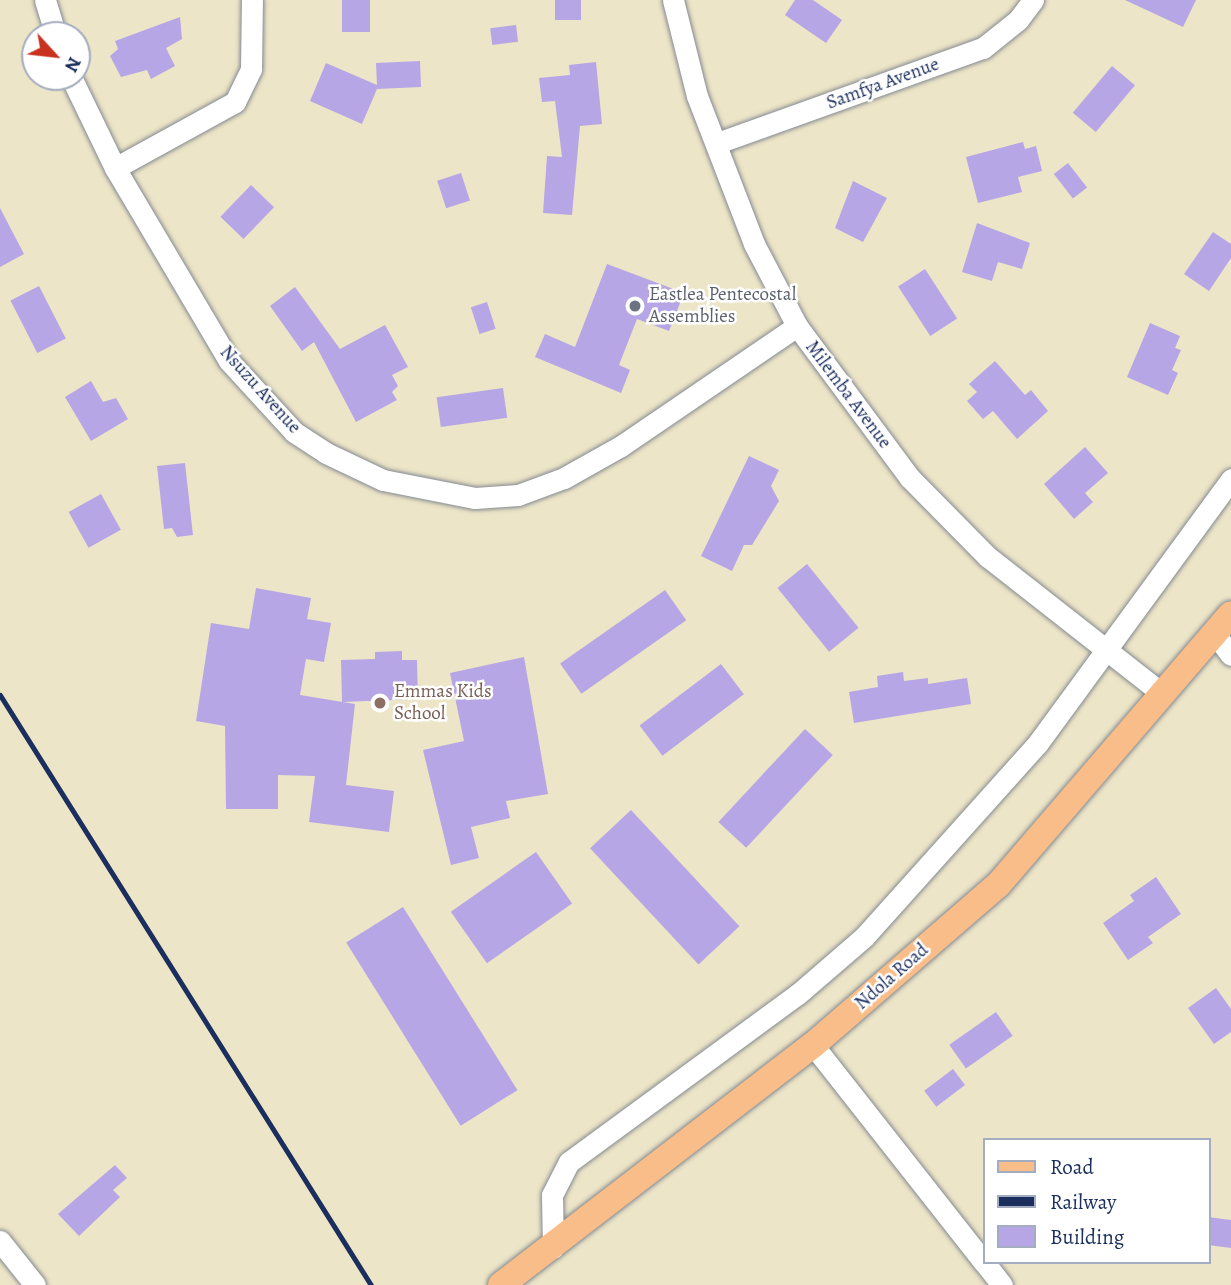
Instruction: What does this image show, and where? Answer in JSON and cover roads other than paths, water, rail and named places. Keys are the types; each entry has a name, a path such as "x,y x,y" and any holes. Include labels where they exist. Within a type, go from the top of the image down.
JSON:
{"main road":[{"name":"Ndola Road","path":"501,1285 553,1248 813,1045 998,885 1223,624"}],"street":[{"path":"45,0 52,21"},
{"path":"115,168 235,102 251,69 252,0"},
{"name":"Milemba Avenue","path":"673,0 697,96 754,244 797,327 910,478 988,557 1163,694"},
{"name":"Samfya Avenue","path":"717,143 983,48 1018,20 1033,0"},
{"name":"Nsuzu Avenue","path":"78,91 115,168 229,361 294,432 326,453 383,480 430,492 475,498 518,495 565,478 797,327"},
{"path":"553,1248 552,1195 569,1161 798,994 864,937 1038,743 1231,479"},
{"path":"1223,624 1231,655"},
{"path":"813,1045 982,1259"},
{"path":"0,1241 35,1285"},
{"path":"986,1264 1002,1285"}],"railway":[{"path":"0,695 371,1285"}],"place":[{"name":"Eastlea Pentecostal Assemblies","path":"635,306"},
{"name":"Emmas Kids School","path":"380,703"}]}
